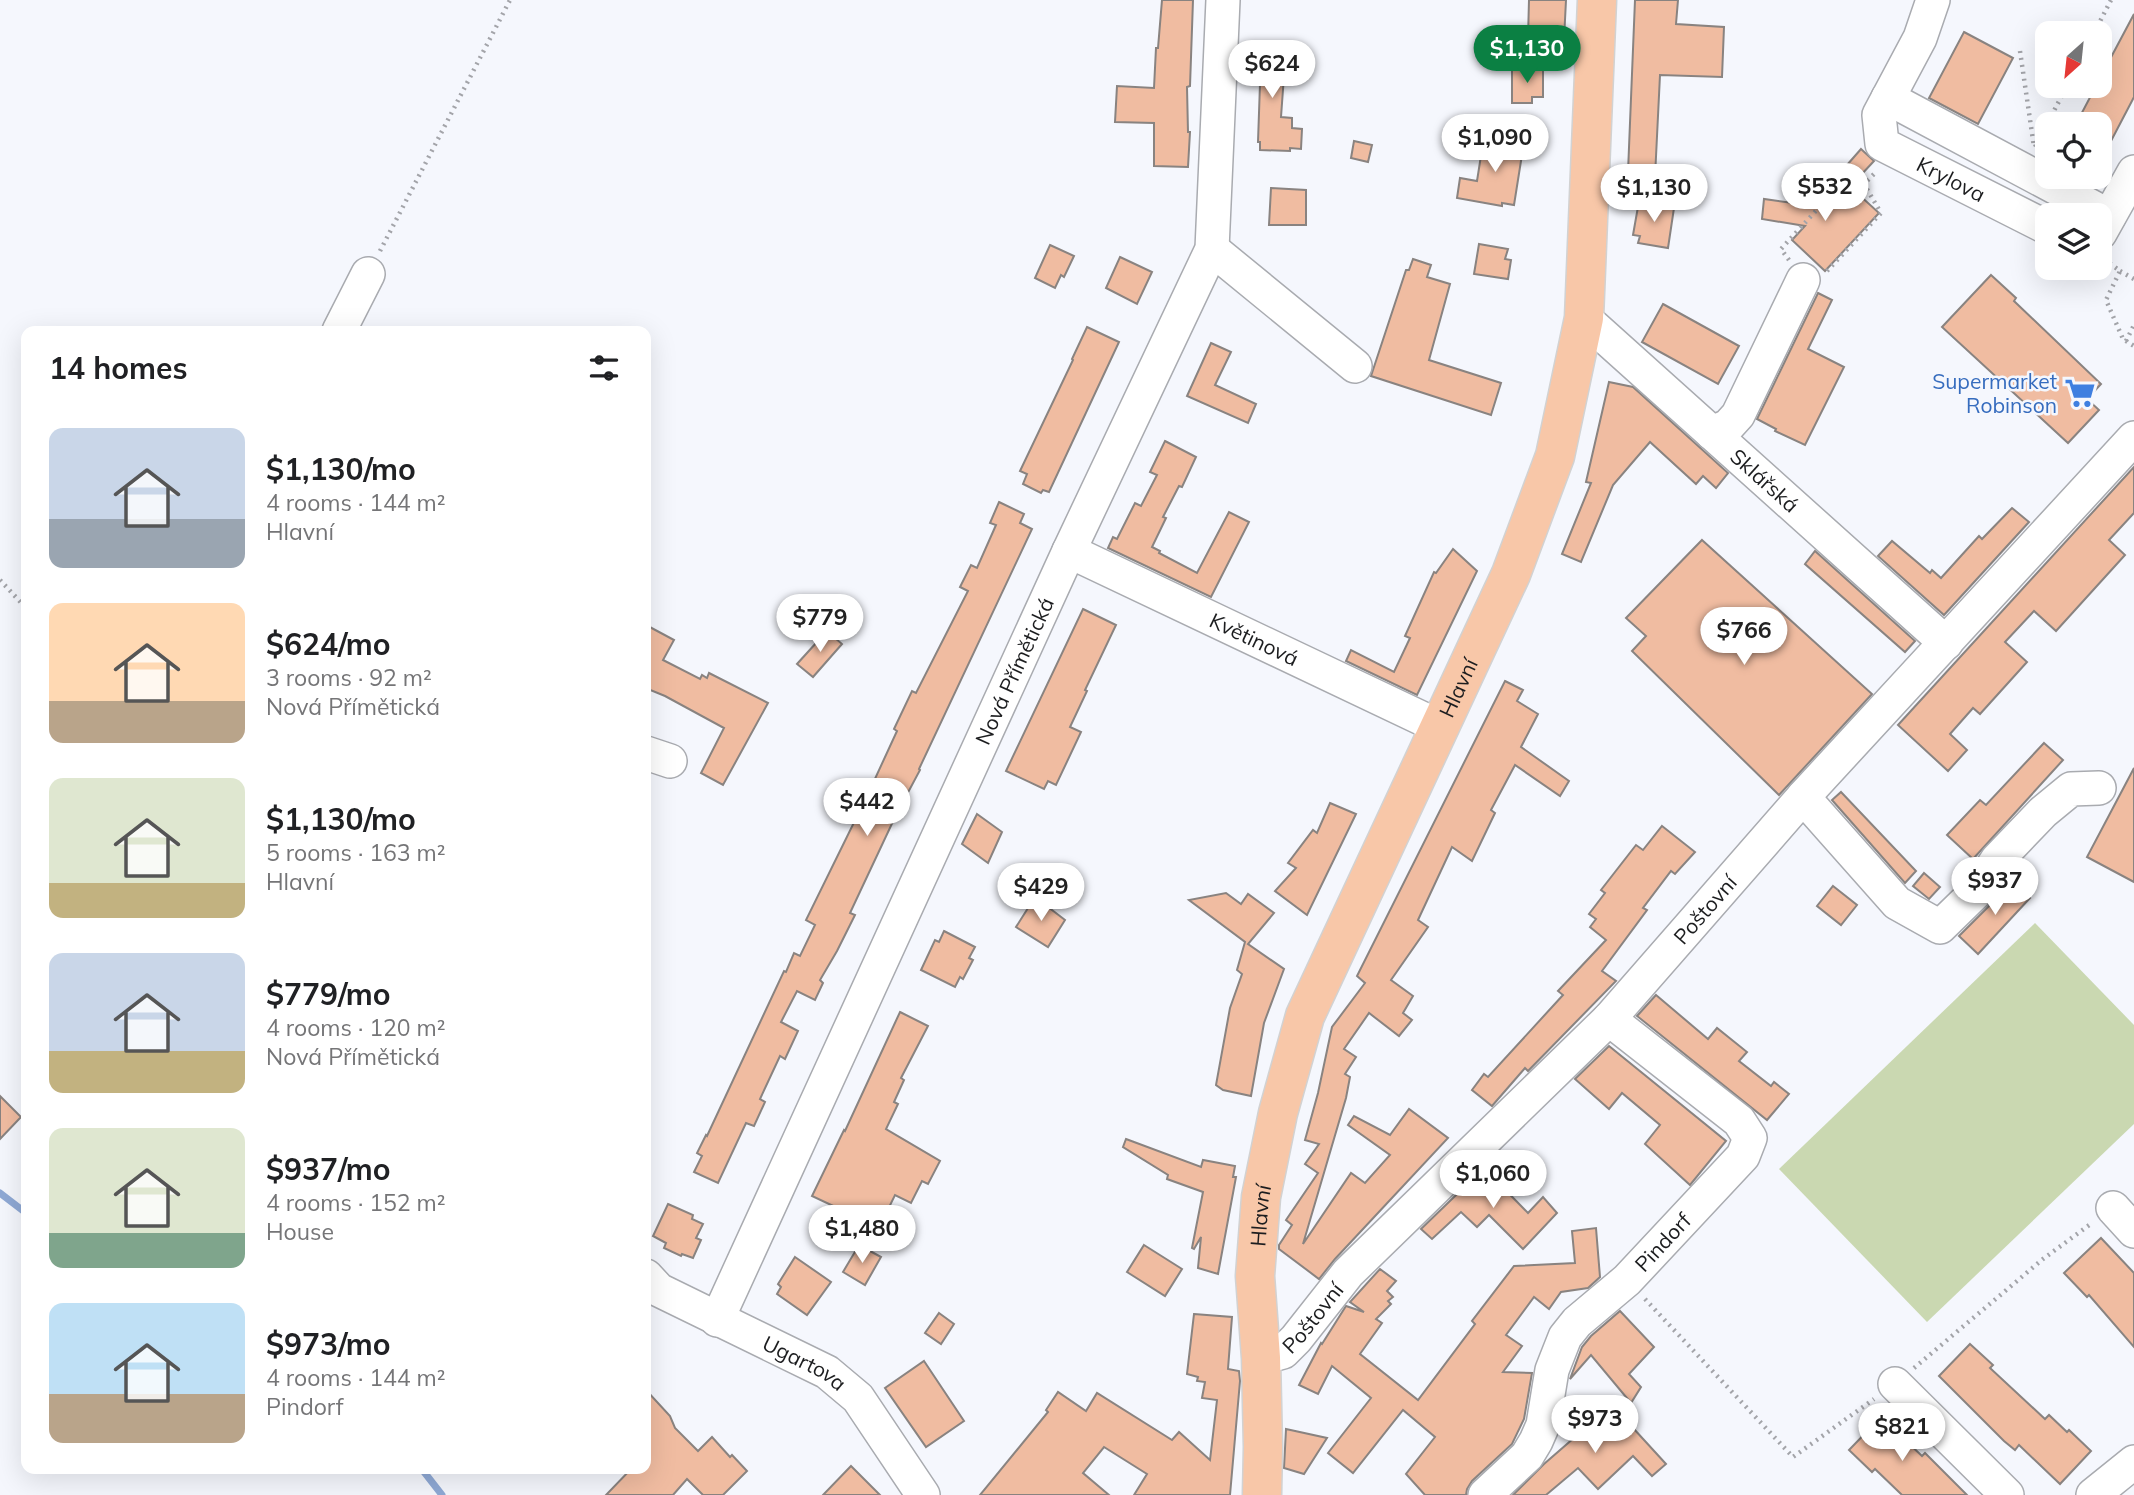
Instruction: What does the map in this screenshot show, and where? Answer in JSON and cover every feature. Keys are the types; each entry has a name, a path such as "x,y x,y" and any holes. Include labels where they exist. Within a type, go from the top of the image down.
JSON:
{"main road":[{"name":"Hlavní","path":"1262,1495 1261,1358 1255,1276 1261,1198 1278,1113 1305,1016 1511,574 1555,456 1584,318 1597,0"}],"street":[{"name":"Nová Přímětická","path":"717,1320 1069,551 1213,249 1223,0"},
{"name":"Krylova","path":"1933,0 1920,38 1879,115 1882,144 2035,221"},
{"path":"1888,98 2067,203"},
{"path":"2112,212 2134,173"},
{"path":"1213,249 1355,366"},
{"path":"342,326 368,274"},
{"path":"1712,433 1728,426 1738,415 1802,280"},
{"name":"Sklářská","path":"1584,318 1946,643"},
{"name":"Poštovní","path":"1261,1358 1283,1352 1348,1273 1609,1019 1803,797 2134,438"},
{"name":"Květinová","path":"1069,551 1440,727"},
{"path":"1803,797 1897,903 1940,927 1977,891 1997,860 2043,812 2071,789 2099,788"},
{"name":"Pindorf","path":"1485,1495 1527,1456 1536,1441 1543,1425 1552,1370 1565,1337 1577,1322 1628,1280 1743,1156 1750,1138 1739,1121 1609,1019"},
{"name":"Ugartova","path":"651,1281 659,1290 717,1320 827,1372 858,1398 923,1495"},
{"path":"1895,1384 2007,1495"},
{"path":"2093,1495 2134,1462"}],"path":[{"path":"368,274 510,0"},
{"path":"2100,21 2111,0"},
{"path":"2020,51 2035,149 2061,98"},
{"path":"1864,184 1896,150"},
{"path":"1781,249 1845,179 1864,184 1881,213 1824,275 1802,280"},
{"path":"2112,265 2134,279"},
{"path":"2120,271 2106,300 2123,339 2134,346"},
{"path":"2126,341 2134,325"},
{"path":"0,580 21,603"},
{"path":"1628,1280 1793,1457 1895,1384 2043,1259 2123,1220"}],"green space":[{"path":"2035,923 2134,1025 2134,1124 1927,1322 1779,1169"}],"building":[{"path":"1162,0 1193,0 1190,86 1187,87 1190,132 1188,167 1154,166 1154,123 1115,122 1117,86 1154,88"},
{"path":"1529,0 1566,0 1564,40 1528,38"},
{"path":"1635,0 1678,0 1676,24 1724,27 1722,77 1660,75 1655,177 1628,172"},
{"path":"2134,14 2134,97 2112,139 2112,112 2082,112 2090,98 2112,98 2112,55"},
{"path":"1964,32 2013,58 1978,124 1929,98"},
{"path":"1251,47 1286,48 1281,117 1292,118 1292,128 1302,129 1301,149 1260,150 1260,84 1249,83"},
{"path":"1512,68 1543,68 1543,97 1532,97 1532,103 1512,103"},
{"path":"1489,136 1524,142 1514,205 1502,203 1502,206 1457,198 1460,178 1477,181 1483,143 1487,144"},
{"path":"1354,141 1372,145 1368,162 1351,158"},
{"path":"1861,149 1874,161 1860,176 1847,165"},
{"path":"1845,182 1879,213 1825,271 1792,240 1805,226 1762,219 1764,199 1822,207"},
{"path":"1271,188 1306,190 1306,225 1269,225"},
{"path":"1639,201 1674,208 1668,248 1638,243 1640,236 1633,235"},
{"path":"1479,244 1508,249 1505,259 1511,260 1508,279 1474,274"},
{"path":"1050,245 1074,256 1064,277 1061,275 1055,288 1035,278"},
{"path":"1120,257 1152,272 1137,304 1106,288"},
{"path":"1413,259 1431,265 1427,277 1450,284 1429,360 1501,383 1491,415 1371,376 1406,270 1409,270"},
{"path":"1991,275 2016,298 2014,301 2101,384 2087,399 2099,410 2068,443 1942,327"},
{"path":"1818,293 1832,300 1808,349 1844,367 1805,445 1757,419"},
{"path":"1663,304 1739,346 1718,384 1642,342"},
{"path":"1087,327 1119,342 1049,492 1043,490 1041,493 1023,484 1027,474 1020,471"},
{"path":"1211,343 1231,352 1215,385 1256,404 1248,423 1187,396"},
{"path":"1609,382 1633,387 1728,473 1716,488 1703,476 1696,484 1650,442 1613,485 1581,562 1562,554 1591,483 1586,482"},
{"path":"1165,441 1196,457 1182,487 1179,486 1163,517 1166,518 1152,547 1197,573 1229,512 1249,522 1211,597 1108,548 1113,537 1117,539 1135,503 1141,506 1157,475 1150,472"},
{"path":"2134,467 2134,513 2109,540 2125,555 2056,631 2034,611 2005,642 2027,662 1980,714 1973,708 1950,734 1967,750 1948,771 1898,725"},
{"path":"999,502 1024,514 1020,523 1032,529 850,913 855,915 820,980 823,983 815,1000 797,991 781,1022 798,1031 785,1059 780,1056 760,1099 765,1102 754,1126 746,1123 718,1183 694,1172 702,1156 697,1153 784,971 786,972 794,953 800,956 815,925 806,920 868,794 912,691 916,693 968,591 960,587 971,565 977,568 996,525 990,523"},
{"path":"2012,508 2029,522 1944,615 1878,556 1892,541 1930,573 1932,570 1941,578 1979,536 1982,539"},
{"path":"1702,540 1872,694 1779,795 1632,651 1646,636 1626,618"},
{"path":"1453,549 1477,571 1417,695 1346,661 1351,650 1394,672 1410,638 1405,636 1434,572 1436,573"},
{"path":"1815,551 1915,641 1905,652 1805,564"},
{"path":"1083,609 1116,625 1070,727 1081,732 1056,785 1048,781 1044,789 1006,771"},
{"path":"651,628 674,640 663,660 700,679 702,675 707,678 709,673 768,703 723,785 701,773 724,728 651,690"},
{"path":"827,631 842,644 813,677 797,664"},
{"path":"1505,681 1523,690 1517,701 1538,714 1521,747 1569,781 1560,796 1515,765 1491,810 1495,813 1472,861 1452,847 1418,920 1428,927 1391,980 1413,996 1403,1013 1412,1020 1399,1036 1369,1013 1344,1049 1356,1057 1345,1074 1350,1077 1346,1098 1303,1244 1351,1173 1365,1183 1390,1155 1348,1125 1354,1116 1390,1135 1409,1109 1448,1138 1319,1279 1279,1249 1279,1245 1292,1225 1286,1220 1318,1173 1305,1164 1319,1144 1305,1140 1332,1027 1365,983 1357,976"},
{"path":"2044,743 2063,760 1973,859 1947,835 1980,800 1986,805"},
{"path":"2134,768 2134,882 2087,857"},
{"path":"1841,792 1916,871 1905,883 1832,800"},
{"path":"1330,803 1356,814 1307,915 1275,891 1296,868 1288,863 1313,830 1317,833"},
{"path":"977,814 1002,832 988,863 962,844"},
{"path":"1662,826 1695,852 1675,874 1671,871 1643,908 1647,910 1602,971 1616,981 1528,1071 1525,1068 1492,1106 1472,1090 1484,1074 1488,1077 1563,995 1558,991 1606,940 1590,927 1596,919 1589,914 1605,893 1601,890 1636,845 1643,850"},
{"path":"1924,873 1940,887 1929,899 1913,886"},
{"path":"2008,878 2030,898 1978,954 1959,936 1990,905"},
{"path":"1833,886 1857,905 1841,925 1817,906"},
{"path":"1226,893 1241,904 1248,894 1274,913 1248,944 1284,969 1264,1023 1251,1096 1223,1090 1216,1085 1230,1008 1242,974 1237,970 1245,942 1189,900"},
{"path":"1035,897 1065,920 1048,947 1016,927"},
{"path":"944,931 975,947 969,958 973,960 963,979 960,977 955,987 921,970 935,940 939,942"},
{"path":"1656,995 1708,1039 1717,1028 1747,1052 1739,1061 1771,1086 1774,1082 1789,1094 1767,1120 1637,1016"},
{"path":"900,1012 928,1026 901,1078 904,1080 894,1102 898,1104 886,1129 940,1161 928,1184 922,1181 911,1203 895,1195 874,1238 856,1229 861,1219 812,1196"},
{"path":"1609,1046 1726,1141 1690,1185 1645,1144 1660,1125 1622,1093 1609,1109 1575,1079"},
{"path":"0,1096 21,1117 0,1139"},
{"path":"1126,1139 1201,1167 1203,1160 1235,1166 1233,1177 1236,1177 1218,1274 1198,1268 1201,1237 1194,1249 1192,1248 1203,1192 1167,1179 1168,1175 1123,1147"},
{"path":"1484,1168 1528,1213 1543,1197 1557,1213 1523,1249 1489,1215 1477,1227 1461,1212 1432,1239 1421,1229"},
{"path":"668,1204 693,1215 692,1219 703,1224 696,1238 701,1240 693,1258 664,1248 666,1243 653,1236"},
{"path":"1596,1228 1600,1277 1588,1288 1561,1292 1549,1309 1534,1297 1506,1335 1522,1346 1503,1372 1532,1373 1524,1419 1512,1444 1472,1481 1466,1495 1425,1495 1406,1474 1435,1437 1403,1410 1353,1473 1328,1453 1371,1398 1332,1366 1318,1394 1299,1385 1321,1343 1346,1306 1364,1312 1350,1302 1380,1269 1396,1281 1387,1291 1393,1297 1388,1301 1391,1304 1376,1319 1382,1323 1360,1354 1418,1400 1475,1324 1472,1321 1514,1266 1575,1263 1572,1231"},
{"path":"2101,1238 2134,1273 2134,1347 2089,1295 2087,1297 2064,1273"},
{"path":"859,1245 881,1257 865,1285 843,1272"},
{"path":"1144,1245 1182,1269 1165,1296 1127,1272"},
{"path":"795,1257 831,1282 807,1315 777,1294 781,1287 778,1284"},
{"path":"1620,1311 1654,1347 1629,1374 1641,1387 1631,1403 1591,1355 1570,1379 1582,1347"},
{"path":"939,1313 954,1324 941,1344 925,1333"},
{"path":"1194,1314 1232,1317 1228,1369 1239,1371 1240,1381 1230,1495 1134,1495 1147,1474 1104,1447 1083,1473 1109,1495 980,1495 1048,1412 1046,1410 1058,1392 1086,1411 1097,1393 1172,1440 1179,1432 1210,1460 1217,1400 1202,1398 1205,1382 1197,1381 1198,1377 1187,1374"},
{"path":"1970,1344 1993,1365 1990,1368 2045,1419 2049,1415 2091,1451 2060,1484 2019,1445 2015,1450 2004,1441 1939,1376"},
{"path":"924,1361 964,1421 926,1447 885,1388"},
{"path":"651,1395 670,1416 675,1428 698,1451 712,1437 747,1471 723,1495 703,1495 687,1479 673,1495 606,1495 626,1474 651,1474"},
{"path":"1612,1405 1666,1464 1652,1476 1633,1456 1598,1489 1578,1468 1546,1495 1513,1495 1544,1464"},
{"path":"1881,1417 1922,1456 1925,1453 1967,1495 1902,1495 1875,1469 1872,1472 1849,1450"},
{"path":"1286,1429 1327,1438 1304,1474 1284,1468"},
{"path":"851,1466 880,1495 823,1495"}],"waterway":[{"path":"0,1193 21,1209"},
{"path":"426,1474 442,1495"}],"place":[{"name":"Supermarket Robinson","path":"2080,393"}]}
